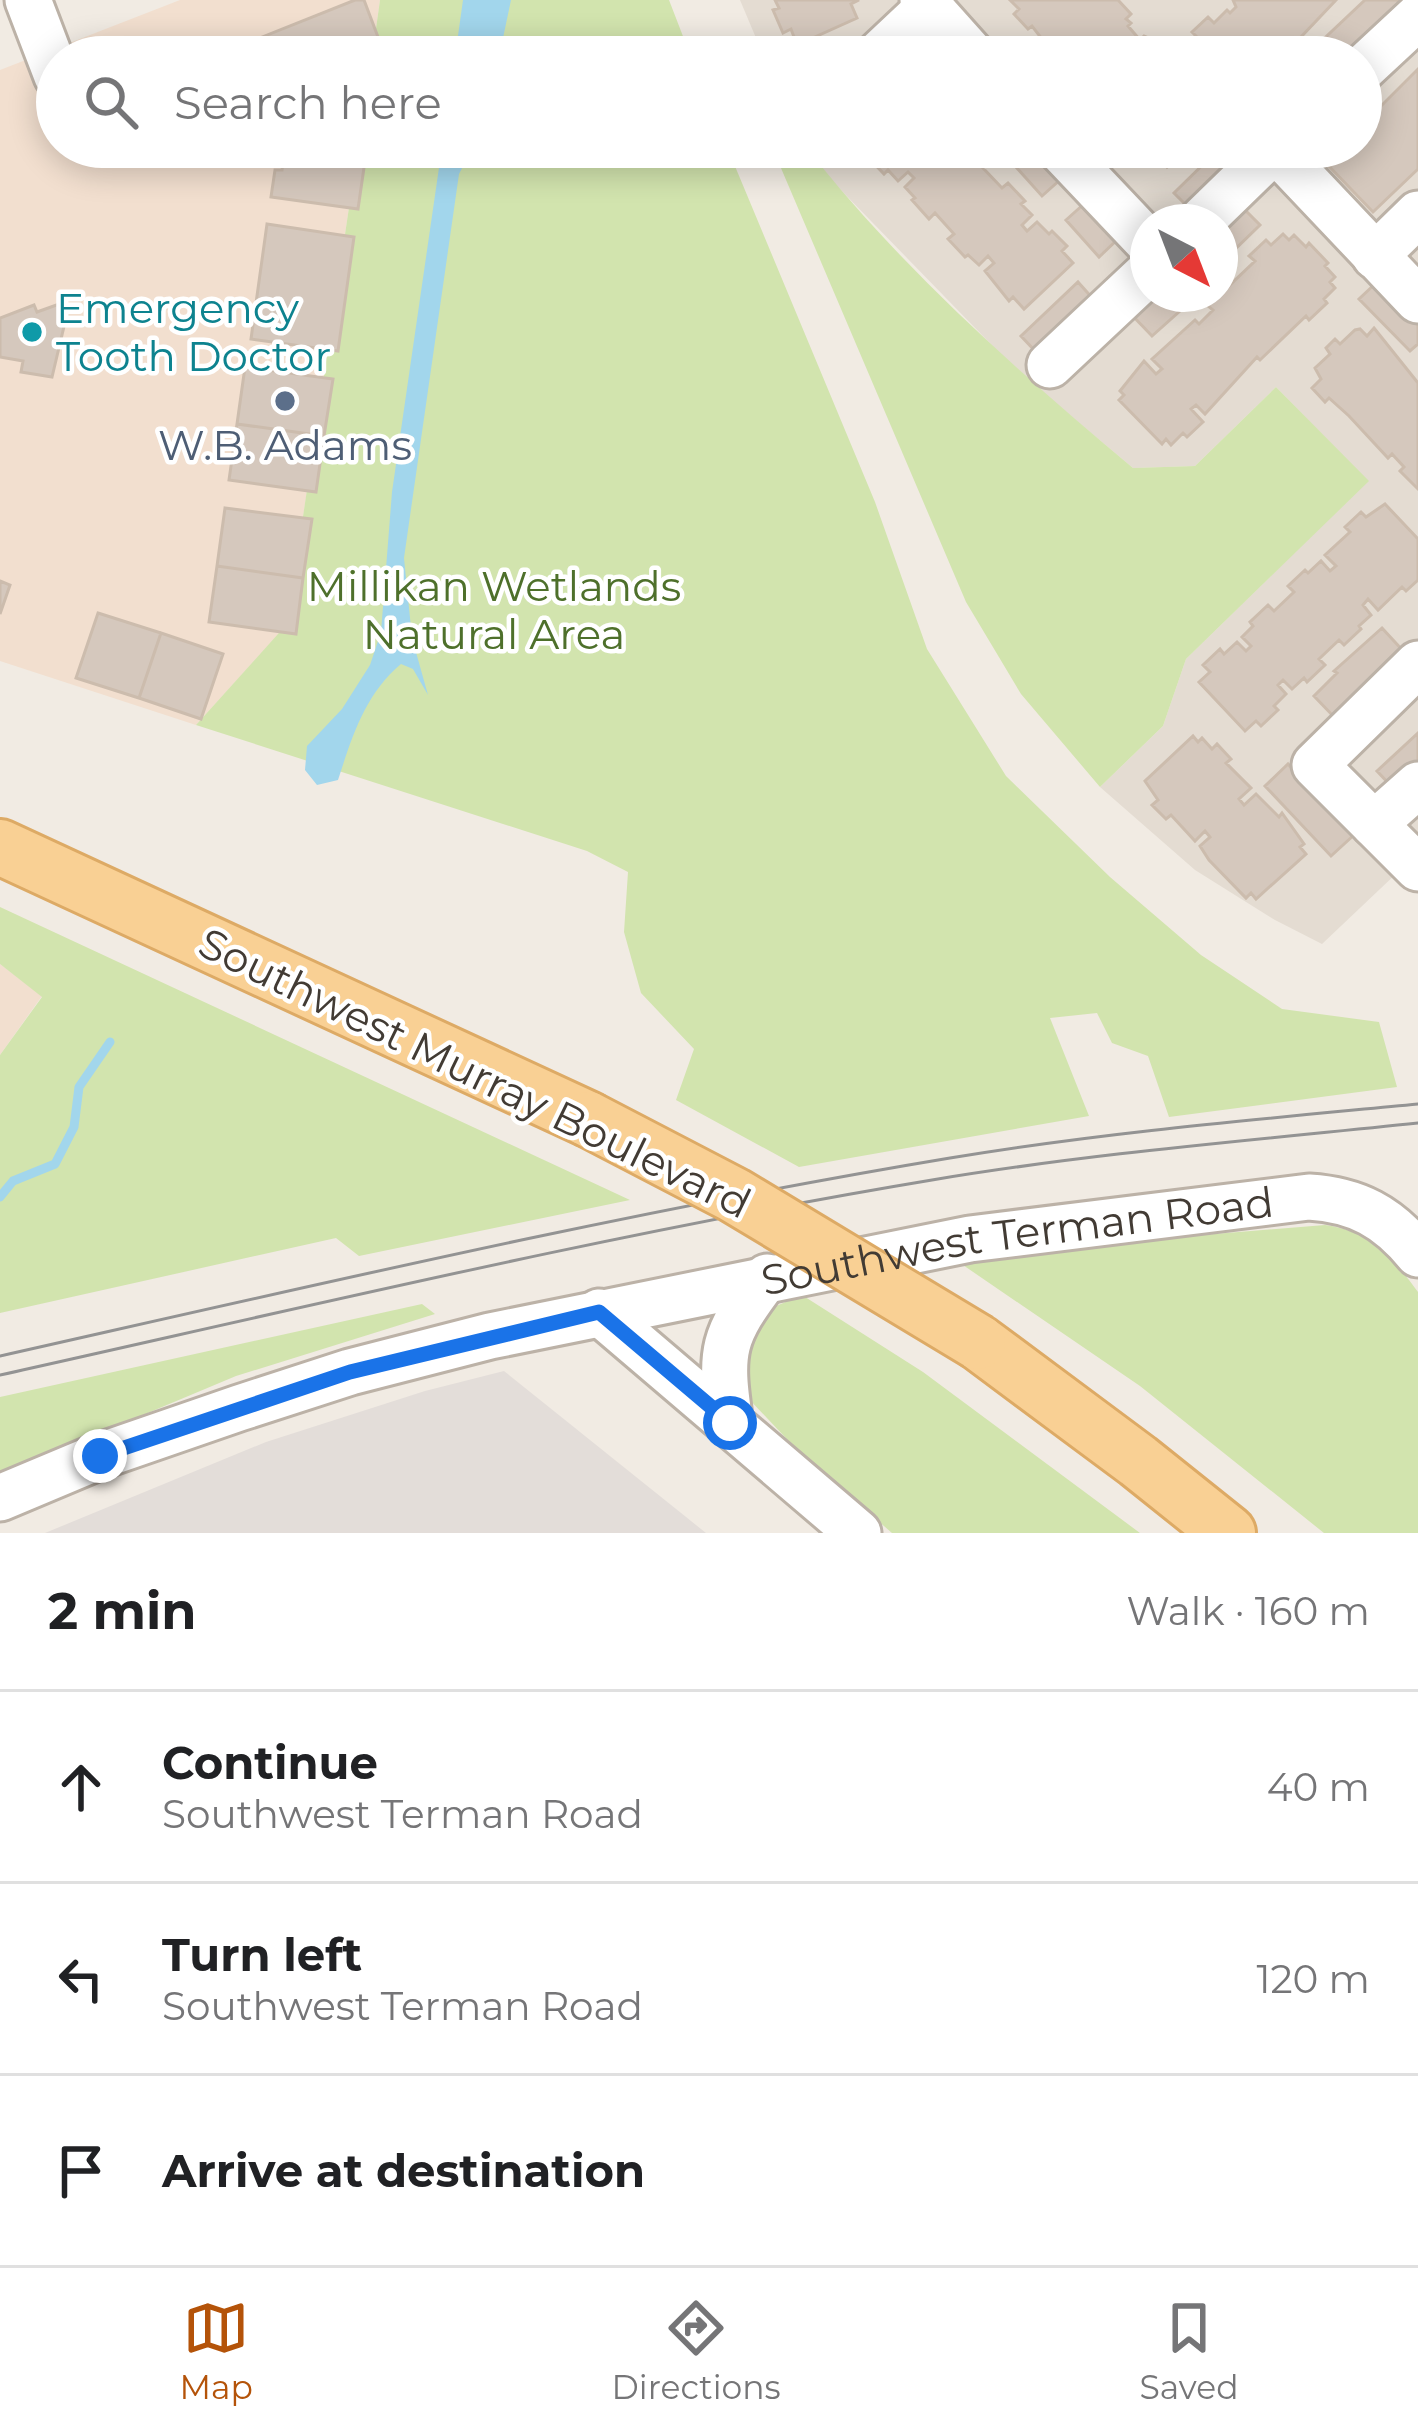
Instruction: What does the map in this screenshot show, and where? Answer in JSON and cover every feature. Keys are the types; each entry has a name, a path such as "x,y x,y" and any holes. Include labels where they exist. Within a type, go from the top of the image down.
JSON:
{"main road":[{"name":"Southwest Murray Boulevard","path":"0,847 588,1118 734,1196 978,1342 1228,1533"}],"street":[{"path":"0,11 28,0 42,36"},
{"path":"895,36 926,4 955,36"},
{"path":"1382,50 1418,17"},
{"path":"1078,168 1130,223"},
{"path":"1218,204 1255,168"},
{"path":"1295,168 1418,301"},
{"path":"1376,256 1418,214"},
{"path":"1050,364 1130,289"},
{"path":"1418,664 1315,765 1418,868"},
{"path":"1374,824 1418,785"},
{"name":"Southwest Terman Road","path":"0,1498 100,1456 350,1372 599,1312 970,1239 1309,1197 1335,1199 1375,1212 1418,1254"},
{"path":"730,1423 723,1354 738,1315 767,1277"},
{"path":"599,1312 857,1533"}],"shaded area":[{"path":"180,0 380,0 375,36 87,36"},
{"path":"740,0 1418,0 1418,853 1322,944 1195,870 1100,787 1163,726 1186,659 1368,481 1276,387 1195,466 1133,468 1016,370 822,168 1382,168 1382,36 755,36"},
{"path":"36,56 36,168 355,168 287,625 196,725 0,661 0,70"},
{"path":"0,964 42,996 0,1055"},
{"path":"504,1371 706,1533 45,1533 266,1442"}],"green space":[{"path":"380,0 669,0 683,36 375,36"},
{"name":"Millikan Wetlands Natural Area","path":"355,168 736,168 875,502 927,649 1006,776 1110,877 1201,955 1282,1009 1379,1022 1397,1087 1169,1117 1148,1056 1112,1043 1097,1013 1050,1018 1089,1116 799,1167 676,1100 694,1049 641,993 624,932 628,872 587,851 196,725 287,624"},
{"path":"781,168 823,168 961,316 1133,468 1195,466 1276,387 1369,481 1186,659 1163,726 1100,787 1021,694 966,602"},
{"path":"0,907 630,1200 359,1256 336,1238 0,1313 0,1055 42,997 0,964"},
{"path":"1325,1225 1368,1240 1418,1292 1418,1533 1324,1533 1140,1386 960,1263 1129,1241"},
{"path":"802,1295 923,1372 1140,1533 892,1533 800,1453 747,1397 740,1350 762,1312"},
{"path":"422,1304 435,1314 236,1376 0,1475 0,1397"}],"water":[{"path":"463,0 511,0 503,36 458,36"},
{"path":"439,168 462,168 404,558 412,638 428,695 413,669 401,664 369,703 338,780 317,785 305,770 307,746 342,709 370,665 381,632 392,492"}],"building":[{"path":"364,0 378,36 265,36"},
{"path":"775,0 859,0 851,4 857,18 817,36 794,36 791,29 783,33 773,10 779,8"},
{"path":"1010,0 1118,0 1131,14 1126,19 1137,36 1040,36 1014,14 1019,9"},
{"path":"1233,0 1336,0 1302,36 1196,36 1192,32 1208,17 1214,23 1236,7"},
{"path":"1365,0 1397,0 1403,6 1374,36 1327,36"},
{"path":"1418,69 1418,169 1373,212 1331,168 1382,168 1382,105"},
{"path":"364,168 358,209 271,197 275,170"},
{"path":"878,168 983,168 1002,188 1008,183 1025,201 1021,204 1032,215 1022,225 1027,231 1037,222 1049,234 1052,231 1067,246 1062,251 1073,263 1024,309 1013,297 1009,301 985,271 994,263 988,256 979,265 965,257 948,239 954,234 935,213 929,219 912,200 905,187 914,178 908,172 898,181 888,170 884,174"},
{"path":"1017,168 1051,168 1061,179 1042,196"},
{"path":"1200,168 1234,168 1197,204 1185,204 1174,193"},
{"path":"1085,203 1118,239 1099,257 1066,220"},
{"path":"1243,208 1260,225 1238,246 1238,213"},
{"path":"267,224 354,237 338,351 251,339"},
{"path":"1283,234 1289,240 1294,235 1306,247 1309,243 1335,277 1330,282 1335,288 1324,299 1327,303 1309,320 1306,316 1260,360 1257,357 1205,414 1196,405 1191,409 1203,422 1187,437 1183,433 1171,445 1166,439 1162,444 1119,400 1124,395 1120,391 1144,361 1156,374 1162,369 1152,359 1195,320 1199,324 1211,312 1238,312 1238,277 1255,261 1249,256 1266,240 1271,245"},
{"path":"1078,282 1094,300 1038,354 1021,336"},
{"path":"1377,282 1418,324 1418,344 1410,351 1359,299"},
{"name":"Emergency Tooth Doctor","path":"62,303 60,318 66,318 52,377 21,372 23,361 0,357 0,318 34,305 37,312"},
{"path":"1131,312 1179,312 1152,336"},
{"path":"1374,328 1418,383 1418,489 1400,471 1404,467 1392,454 1388,458 1349,416 1312,388 1321,379 1315,368 1330,354 1326,348 1335,339 1340,344 1355,330 1367,336"},
{"name":"W.B. Adams","path":"245,367 333,379 324,436 237,424"},
{"path":"237,424 324,436 316,492 229,480"},
{"path":"1385,504 1418,539 1418,580 1406,591 1402,587 1378,610 1368,599 1363,605 1371,615 1361,629 1344,645 1339,640 1319,659 1325,665 1307,682 1304,678 1292,689 1283,680 1278,685 1286,694 1274,706 1278,710 1261,726 1256,721 1245,731 1199,682 1210,672 1203,665 1220,649 1224,654 1237,642 1246,651 1251,646 1242,637 1253,626 1250,622 1268,605 1274,611 1294,592 1288,586 1305,570 1308,573 1321,561 1330,571 1336,566 1325,555 1350,532 1345,527 1361,512 1366,517"},
{"path":"225,508 312,519 303,578 217,566"},
{"path":"217,566 303,578 296,634 209,622"},
{"path":"0,581 10,585 0,614"},
{"path":"98,613 161,633 139,698 76,678"},
{"path":"1382,628 1405,653 1336,719 1314,696"},
{"path":"161,633 223,654 201,719 139,698"},
{"path":"1418,733 1418,766 1394,789 1377,771"},
{"path":"1193,736 1212,749 1217,744 1231,759 1226,763 1251,788 1239,799 1244,805 1256,794 1279,817 1282,813 1304,844 1300,847 1306,854 1256,899 1251,893 1246,898 1209,860 1200,846 1210,837 1205,831 1195,841 1171,815 1166,819 1152,805 1158,800 1145,781"},
{"path":"1288,764 1355,834 1331,856 1265,786"}],"waterway":[{"path":"0,1197 13,1181 55,1164 74,1127 79,1087 110,1042"}],"tram line":[{"path":"0,1356 474,1250 831,1179 1067,1141 1418,1104"},
{"path":"0,1375 465,1271 815,1200 1053,1162 1418,1123"}],"place":[{"name":"Emergency Tooth Doctor","path":"32,332"},
{"name":"W.B. Adams","path":"285,401"}],"route":[{"path":"100,1456 350,1372 599,1312 730,1423"}]}
